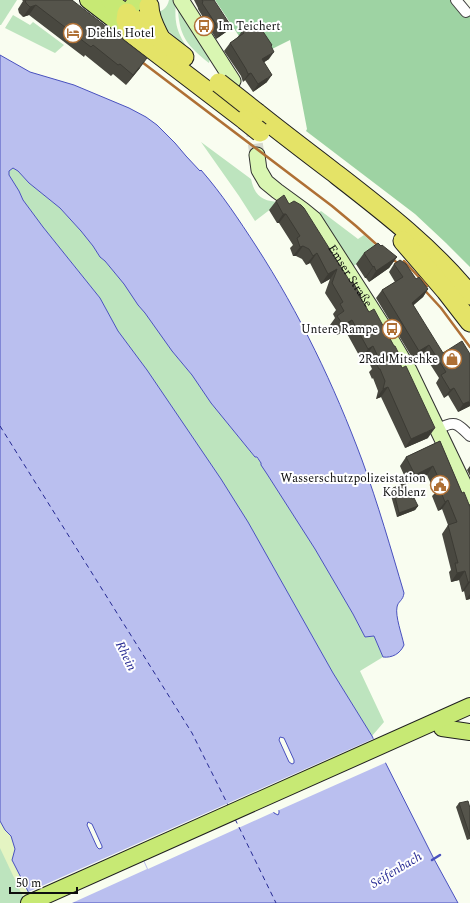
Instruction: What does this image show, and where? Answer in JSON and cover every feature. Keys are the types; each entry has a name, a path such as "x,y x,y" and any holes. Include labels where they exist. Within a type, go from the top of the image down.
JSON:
{"highway":[{"path":"129,14 149,12 159,38 226,82 260,132 403,241 436,269 470,308"},
{"path":"129,14 251,117 388,214 438,259 470,295"},
{"path":"403,241 446,291 470,322"}],"main road":[{"path":"88,0 129,14"},
{"path":"47,903 413,736 470,706"},
{"path":"30,903 413,736 442,728 470,716"},
{"path":"442,728 470,732"}],"street":[{"path":"181,0 226,82"},
{"path":"456,0 466,12"},
{"name":"Emser Straße","path":"257,155 260,170 266,182 314,220 386,331 409,370 470,497"},
{"path":"438,429 450,423 456,424 470,436"}],"shaded area":[{"path":"0,0 17,0 1,25 0,25"},
{"path":"169,0 175,0 176,2 177,28 179,34 190,51 162,25 154,13 164,9"},
{"path":"215,0 456,0 470,13 470,267 415,214 306,131 307,129 290,40 266,52 239,36"},
{"path":"179,10 210,57 209,63 186,41 179,20"},
{"path":"13,15 30,25 33,22 64,45 55,53 5,28"},
{"path":"201,142 251,179 257,194 269,201 280,202 255,221"},
{"path":"13,168 60,208 81,231 100,257 124,284 211,403 262,464 261,465 315,549 365,637 374,636 383,657 360,671 384,722 372,736 333,673 248,522 221,479 147,370 118,331 100,298 23,200 9,175 9,171"},
{"path":"321,211 358,239 364,235 378,248 351,268 317,214"},
{"path":"0,821 34,903 0,903"}],"sand":[{"path":"0,821 5,830 11,836 34,903 26,903 0,848"}],"water":[{"name":"Rhein","path":"0,55 30,72 74,85 129,108 157,125 209,179 256,246 287,298 315,350 340,404 362,460 379,510 404,593 403,598 398,605 397,611 404,645 398,653 390,657 383,657 374,636 365,637 315,549 257,457 255,457 211,403 124,284 100,257 81,231 60,208 29,183 18,171 13,168 9,171 9,175 23,200 100,298 118,331 147,370 221,479 248,522 333,673 372,736 458,903 34,903 12,860 15,849 11,836 5,830 0,821","holes":["280,737 284,738 294,760 294,763 292,764 289,762 279,740","269,788 279,811 278,815 274,813 264,790","88,822 92,824 102,848 99,849 97,847 87,825"]}],"pier":[{"path":"375,738 387,762 277,811 266,789 276,811 148,869 137,847 147,869 72,903 32,903 26,893"}],"building":[{"path":"25,0 72,0 147,58 133,75 93,45 91,47 36,5 30,7"},
{"path":"202,0 214,0 231,26 221,32 202,3"},
{"path":"254,23 256,26 258,24 272,45 271,46 274,52 262,59 272,75 258,84 251,73 248,74 230,43 244,33 242,31"},
{"path":"284,195 289,204 294,201 304,208 351,283 353,282 369,312 374,309 399,354 397,356 402,368 406,366 435,428 411,439 388,387 383,389 385,381 376,363 380,361 373,346 368,349 352,320 343,325 337,316 344,311 340,304 343,302 332,283 337,269 328,274 317,253 313,256 309,249 303,246 300,247 297,238 300,236 286,214 283,214 276,201"},
{"path":"378,243 397,257 376,271 364,253"},
{"path":"400,260 406,264 416,279 419,277 428,289 412,303 443,353 462,341 470,354 470,401 463,404 454,388 450,390 441,375 446,372 429,345 419,351 382,290 403,277 394,264"},
{"path":"440,441 462,493 464,492 470,507 470,582 468,582 465,571 457,573 455,563 458,563 448,525 457,522 448,500 445,502 439,487 442,486 433,466 415,475 406,457"},
{"path":"405,483 412,499 414,498 418,506 399,513 393,488"},
{"path":"468,801 470,808 470,836 459,803"}],"waterway":[{"name":"Seifenbach","path":"432,860 440,855"}],"ferry route":[{"path":"0,426 192,733 228,805"},
{"path":"235,819 276,903"}],"tunnel":[{"path":"252,121 257,155"}],"railway":[{"path":"134,56 332,206 405,270"},
{"path":"404,261 427,286"},
{"path":"418,283 441,308 470,347"}],"place":[{"name":"Im Teichert","path":"204,26"},
{"name":"Diehls Hotel","path":"73,33"},
{"name":"Untere Rampe","path":"392,329"},
{"name":"2Rad Mitschke","path":"452,359"},
{"name":"Wasserschutzpolizeistation Koblenz","path":"440,485"}]}
